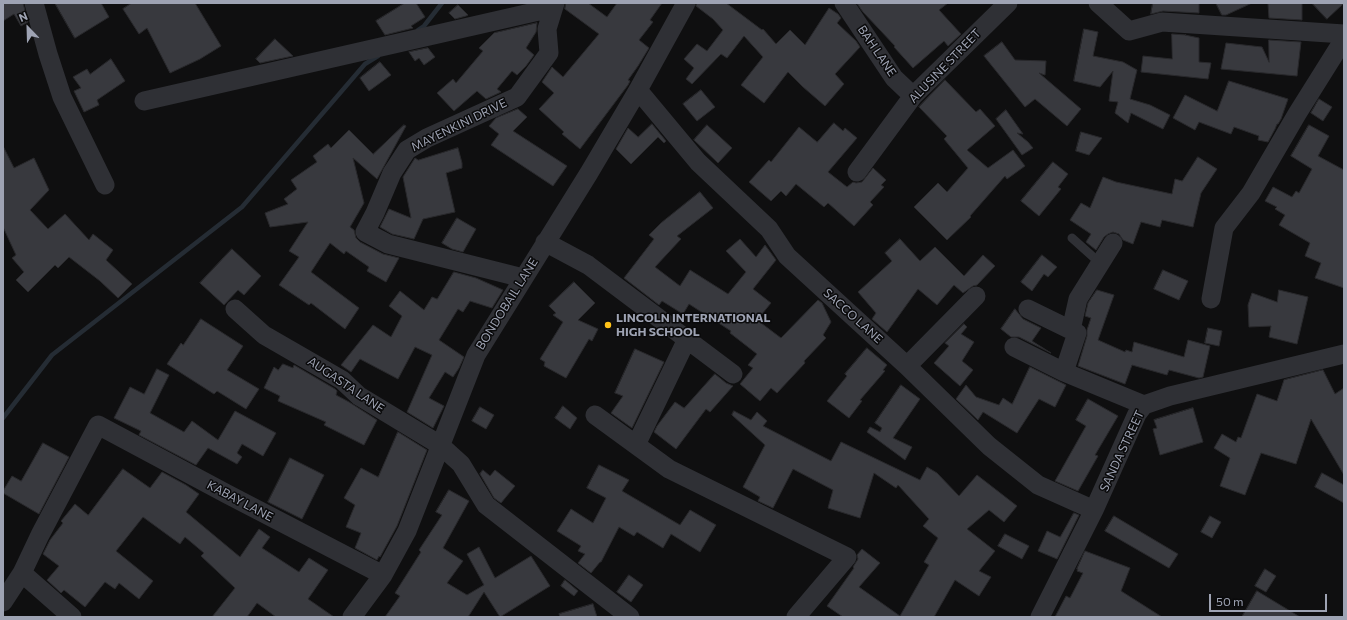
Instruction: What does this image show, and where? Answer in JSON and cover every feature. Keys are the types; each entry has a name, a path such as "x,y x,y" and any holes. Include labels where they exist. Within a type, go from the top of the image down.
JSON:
{"street":[{"path":"34,3 62,97 105,186"},
{"name":"BONDOBAIL LANE","path":"352,617 383,575 407,531 476,355 589,173 638,90 686,3"},
{"name":"BAH LANE","path":"844,3 894,78 913,96"},
{"name":"ALUSINE STREET","path":"857,172 913,96 1008,3"},
{"path":"1098,3 1129,31 1162,22 1344,34"},
{"path":"144,101 553,5"},
{"name":"MAYENKINI DRIVE","path":"523,278 388,244 365,232 392,173 407,150 427,138 517,97 549,54 547,29 553,5"},
{"path":"1211,300 1224,228 1251,193 1297,114 1344,39"},
{"name":"SACCO LANE","path":"638,90 698,162 768,229 787,256 907,366 989,446 1038,485 1094,510"},
{"path":"545,242 588,265 733,374"},
{"path":"1071,330 1078,299 1101,264 1112,243"},
{"path":"907,366 976,296"},
{"path":"1028,308 1077,333 1064,372"},
{"name":"AUGASTA LANE","path":"235,309 264,335 342,380 359,396 440,445 461,464 486,505 630,617"},
{"path":"636,445 687,339"},
{"path":"1014,347 1064,372 1144,405"},
{"name":"SANDA STREET","path":"1040,617 1094,510 1137,414 1144,405 1170,396 1344,354"},
{"path":"594,415 669,469 849,549 796,617"},
{"name":"KABAY LANE","path":"22,573 40,535 98,424 227,494 383,575"},
{"path":"3,602 22,573 72,617"}],"lane":[{"path":"1072,238 1101,264"}],"building":[{"path":"3,3 23,3 28,22 21,26 14,14 3,21"},
{"path":"55,3 101,3 109,17 75,38"},
{"path":"132,3 195,3 221,46 200,59 170,73 147,28 139,34 123,9"},
{"path":"405,3 416,3 425,17 411,26 413,28 385,35 376,21"},
{"path":"566,3 588,3 607,17 617,3 662,3 650,20 653,22 639,40 649,48 628,80 630,81 628,85 580,149 562,134 564,132 539,109 554,93 542,82 552,67 563,77 599,34 565,9"},
{"path":"697,3 726,3 762,30 763,29 776,44 790,30 805,45 829,8 838,14 841,18 837,23 856,41 860,47 835,74 844,84 825,106 788,72 764,103 741,85 763,57 744,36 727,58 721,54 692,84 686,79 694,68 684,59 697,44 707,51 723,30 713,19 696,6"},
{"path":"857,3 948,3 939,10 961,34 948,46 944,41 913,68 894,47 895,46 863,12"},
{"path":"1153,3 1199,3 1199,13 1163,11 1151,14"},
{"path":"1216,3 1252,3 1226,15 1222,15"},
{"path":"1302,3 1302,20 1269,18 1268,4"},
{"path":"1312,3 1344,3 1327,19"},
{"path":"458,5 468,15 455,19 449,13"},
{"path":"537,23 536,32 526,48 534,55 517,75 512,71 497,89 501,92 486,99 477,91 454,111 437,93 453,79 456,83 483,51 479,48 494,33"},
{"path":"1084,29 1098,32 1093,56 1123,62 1137,70 1130,99 1150,105 1170,115 1163,129 1131,113 1128,123 1115,113 1118,102 1109,101 1113,71 1100,87 1074,81"},
{"path":"1172,34 1199,38 1199,62 1211,63 1208,79 1141,72 1143,56 1172,59"},
{"path":"275,39 293,56 260,63 256,59"},
{"path":"1269,40 1301,42 1297,76 1221,69 1226,43 1262,47 1269,62"},
{"path":"1002,42 1015,60 1046,61 1045,75 1039,73 1081,109 1067,126 1035,99 1025,107 984,56"},
{"path":"428,48 435,57 424,65 419,58 415,61 409,52"},
{"path":"111,59 125,81 97,100 99,105 84,112 74,91 81,88 73,77 87,69 90,74"},
{"path":"380,62 391,75 369,91 360,78"},
{"path":"945,80 976,112 980,109 995,126 967,150 988,168 1013,150 1025,166 1007,179 1005,176 970,216 971,217 947,240 914,207 938,183 947,192 968,168 944,139 947,136 919,107"},
{"path":"1229,81 1288,99 1281,119 1268,142 1258,140 1259,136 1234,127 1231,134 1199,122 1195,130 1173,118 1185,95 1217,111"},
{"path":"701,90 715,107 697,121 683,104"},
{"path":"1319,99 1332,107 1323,121 1311,113"},
{"path":"518,109 527,117 513,131 567,166 553,186 491,145 499,134 489,126 496,118"},
{"path":"1006,110 1023,134 1017,133 1033,148 1022,155 996,119"},
{"path":"834,123 843,131 845,128 857,138 828,172 847,187 853,182 862,182 873,168 886,180 881,185 884,187 870,202 873,205 854,226 828,203 824,207 796,184 786,196 781,191 771,201 749,182 769,160 771,162 799,127 817,142"},
{"path":"652,124 666,141 664,143 658,137 631,164 616,149 628,128 638,137"},
{"path":"404,125 406,126 377,179 353,158 364,203 350,227 354,230 356,238 360,242 383,254 399,258 386,282 367,271 369,267 346,251 344,254 330,243 311,272 359,308 345,329 311,303 309,305 279,285 299,257 289,251 308,222 270,227 265,213 288,204 284,199 297,189 291,180 317,162 313,156 328,144 331,148 349,130 373,154"},
{"path":"707,125 732,148 718,163 694,140"},
{"path":"1309,125 1329,136 1318,156 1344,170 1344,288 1315,278 1321,263 1305,256 1310,243 1279,225 1285,215 1275,209 1277,207 1265,201 1273,187 1292,197 1296,191 1299,193 1312,169 1291,156"},
{"path":"1081,132 1102,138 1089,155 1076,151"},
{"path":"3,146 14,168 34,158 49,190 30,210 48,229 65,214 89,240 93,234 113,250 106,260 132,284 118,298 100,281 69,257 58,268 55,265 28,292 16,280 24,272 12,258 16,255 3,227"},
{"path":"458,148 462,168 446,173 455,212 423,219 414,239 392,234 380,227 389,209 411,218 403,177 415,158 418,160"},
{"path":"1198,157 1217,169 1201,193 1193,227 1162,220 1160,227 1141,222 1133,244 1123,240 1119,234 1113,232 1104,237 1096,250 1086,242 1091,234 1070,220 1081,203 1090,208 1103,177 1116,182 1172,194 1175,179 1182,181"},
{"path":"1053,162 1068,174 1058,187 1061,189 1039,216 1021,201"},
{"path":"700,192 713,208 677,236 681,239 655,267 680,286 690,270 728,294 746,272 726,251 740,239 756,257 765,245 776,260 753,289 771,303 757,320 781,338 818,300 822,303 831,322 823,335 826,338 804,361 805,363 777,393 771,388 760,401 740,384 753,368 748,365 757,354 730,333 731,331 689,304 683,314 662,301 659,305 624,278 654,239 649,235 661,223"},
{"path":"457,218 476,229 463,252 452,249 442,243"},
{"path":"900,239 920,261 935,247 964,276 983,255 995,266 977,285 963,293 954,285 937,305 918,289 887,332 872,319 876,313 858,292 892,261 885,253"},
{"path":"232,249 261,276 244,295 238,290 224,305 200,283"},
{"path":"1042,255 1057,267 1048,277 1044,274 1032,291 1021,282"},
{"path":"1163,270 1188,281 1179,300 1154,289"},
{"path":"454,272 476,278 503,290 492,308 470,301 463,312 458,309 439,340 464,357 453,377 445,372 429,398 444,406 433,428 407,412 432,355 415,347 398,379 360,359 351,372 341,365 373,325 391,337 402,316 389,306 400,291 424,310 432,297 437,299"},
{"path":"574,282 595,303 578,320 598,329 592,341 589,339 566,378 544,366 545,362 540,359 563,322 553,315 556,313 549,306"},
{"path":"1097,290 1114,295 1098,340 1125,352 1126,350 1132,352 1134,342 1184,357 1188,340 1210,346 1203,377 1199,378 1169,370 1167,375 1132,365 1125,384 1078,366 1091,318 1085,316 1088,303"},
{"path":"1279,290 1308,297 1297,344 1269,337 1271,326 1249,327 1248,305 1252,293 1277,302"},
{"path":"1015,309 1023,319 1041,328 1032,341 1051,353 1019,337 1011,337 1001,329"},
{"path":"201,319 243,346 227,370 259,389 246,409 217,391 214,394 167,364 181,343 183,345"},
{"path":"964,324 967,327 961,334 974,342 962,361 973,370 960,386 934,363 949,346 945,343"},
{"path":"1208,328 1222,331 1219,346 1205,343"},
{"path":"867,348 887,365 883,370 885,371 860,400 862,401 849,418 827,401 847,376 845,374"},
{"path":"635,349 664,362 632,428 611,413 623,396 615,393"},
{"path":"283,364 293,368 294,365 335,389 337,391 336,395 377,420 364,445 324,425 326,422 278,401 280,396 264,388 274,367 278,370"},
{"path":"1030,367 1066,385 1055,407 1039,399 1017,433 983,412 978,420 956,399 966,385 976,397 999,405 1003,398 1012,404"},
{"path":"157,369 169,375 150,413 184,432 192,421 218,440 235,411 276,433 263,456 242,444 237,453 242,457 237,464 208,448 196,465 139,435 141,431 114,418 130,387 144,394"},
{"path":"1323,370 1335,394 1344,388 1344,475 1311,419 1296,464 1261,453 1245,495 1220,486 1230,458 1214,448 1222,434 1236,442 1238,437 1241,438 1257,394 1277,401 1284,380"},
{"path":"715,374 726,383 733,386 710,412 706,409 676,449 654,432 657,426 675,402 684,408"},
{"path":"901,385 920,399 893,438 912,447 905,460 867,432 870,427 880,432 882,428 875,423"},
{"path":"1088,399 1118,416 1095,455 1098,456 1078,491 1055,481 1086,426 1076,420"},
{"path":"563,406 577,418 570,429 555,418"},
{"path":"480,407 494,415 486,429 472,421"},
{"path":"1193,408 1203,442 1160,455 1153,429 1157,428 1154,420"},
{"path":"734,411 751,420 757,412 767,421 763,426 831,461 841,442 920,480 927,467 937,473 959,496 977,475 1017,506 1004,522 989,510 967,529 995,551 979,571 991,577 979,596 955,580 934,617 843,617 827,606 854,568 853,567 858,559 857,555 862,549 880,563 859,587 900,616 929,565 924,562 938,538 923,526 929,519 898,485 896,488 874,473 860,518 828,508 833,490 793,469 773,508 758,501 760,497 743,487 765,445 732,415"},
{"path":"398,432 427,450 397,526 377,560 355,548 361,533 346,527 355,505 344,498 361,468 378,477"},
{"path":"43,443 69,457 39,514 3,493 3,491 12,476 21,481"},
{"path":"290,458 324,475 302,519 268,502"},
{"path":"599,465 629,480 622,491 680,525 690,510 716,525 700,552 671,534 663,548 637,532 634,536 619,527 601,562 591,573 578,563 585,554 578,551 581,546 557,531 571,509 593,523 606,498 587,488"},
{"path":"123,469 150,488 162,472 199,494 186,512 240,557 259,529 270,537 262,548 299,572 309,558 328,570 308,599 334,617 276,617 257,603 247,617 212,617 235,588 201,556 204,553 185,537 180,544 143,517 116,551 153,581 139,599 119,583 115,589 105,582 85,607 64,590 61,593 47,580 59,566 43,554 50,540 63,523 61,521 75,504 88,515"},
{"path":"483,470 490,476 495,470 515,486 501,503 494,498 480,474"},
{"path":"1322,473 1344,485 1344,503 1315,487"},
{"path":"449,490 469,501 443,548 463,561 447,583 467,595 484,585 467,554 479,547 495,578 531,556 550,586 500,617 484,592 468,617 385,617 400,596 395,593 421,552 419,550 442,515 436,512"},
{"path":"1074,513 1079,515 1057,559 1038,551 1047,531 1060,537"},
{"path":"1114,516 1178,554 1169,568 1105,531"},
{"path":"1210,516 1221,522 1212,538 1201,532"},
{"path":"1005,534 1029,546 1022,559 998,546"},
{"path":"1085,551 1130,568 1121,591 1162,617 1055,617 1066,596 1070,598 1083,573 1077,571 1077,569"},
{"path":"1265,569 1276,576 1266,592 1255,586"},
{"path":"629,575 643,585 631,602 617,592"},
{"path":"565,580 578,591 574,596 561,586"},
{"path":"1257,591 1300,617 1242,617"},
{"path":"593,604 597,617 560,617 559,614"}],"waterway":[{"path":"418,30 424,26 442,3"},
{"path":"3,418 52,355 242,207 365,64 378,56"}],"place":[{"name":"LINCOLN INTERNATIONAL HIGH SCHOOL","path":"608,325"}]}
